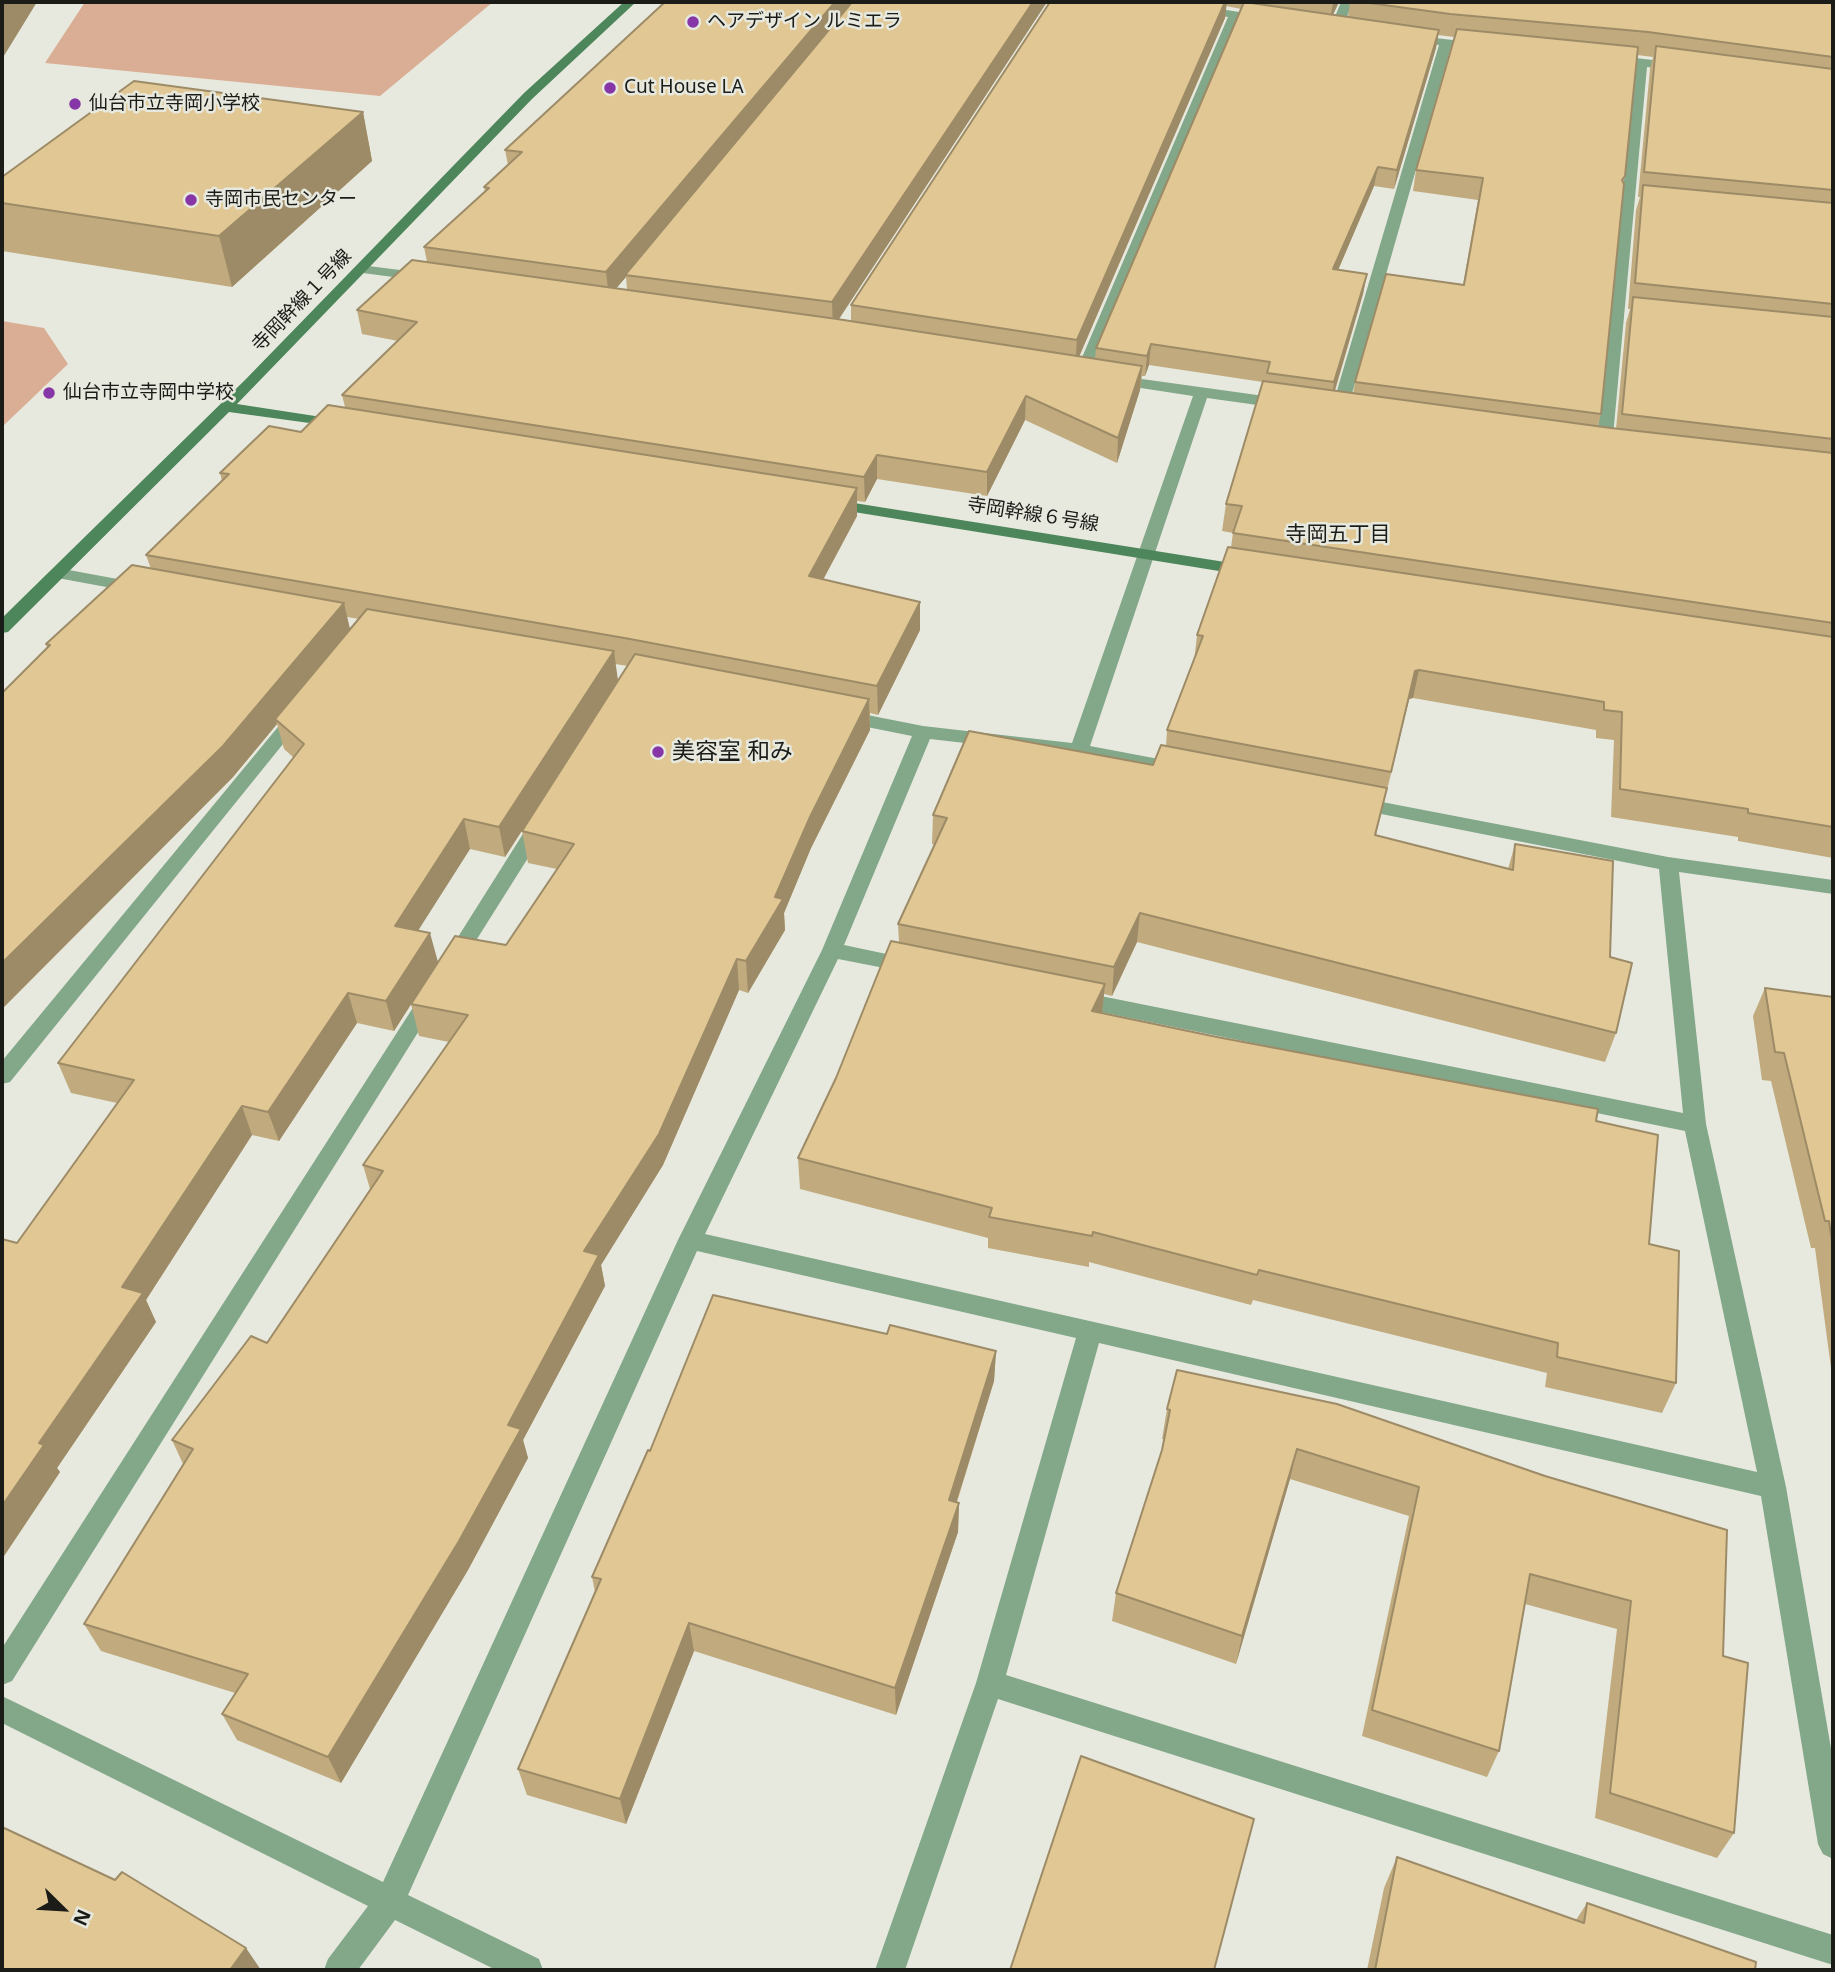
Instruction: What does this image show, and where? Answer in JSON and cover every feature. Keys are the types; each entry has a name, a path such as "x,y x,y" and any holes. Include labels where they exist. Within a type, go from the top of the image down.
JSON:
{"street":[{"name":"寺岡幹線１号線","path":"2,628 226,407 528,96 630,2"},
{"path":"1154,2 1273,20"},
{"path":"1348,2 1330,28 1350,30"},
{"path":"1235,15 1075,375 1297,406"},
{"path":"1391,36 1498,48"},
{"path":"1339,411 1446,43"},
{"path":"1603,59 1697,69"},
{"path":"1604,447 1624,316 1642,62"},
{"path":"360,269 439,279"},
{"path":"1079,750 1201,393"},
{"path":"226,407 353,427"},
{"name":"寺岡幹線６号線","path":"818,502 1271,574"},
{"path":"58,573 156,591"},
{"path":"2,1076 307,703"},
{"path":"817,711 923,732 1079,750 1202,774"},
{"path":"339,1970 390,1901 690,1240 832,950 923,732"},
{"path":"1339,800 1668,864 1833,887"},
{"path":"2,1672 551,805"},
{"path":"1668,864 1695,1124 1773,1487 1833,1844"},
{"path":"832,950 928,969"},
{"path":"1051,994 1695,1124"},
{"path":"690,1240 1773,1487"},
{"path":"890,1970 990,1683 1090,1331"},
{"path":"990,1683 1833,1950"},
{"path":"2,1709 528,1970"}],"shaded area":[{"path":"85,2 493,2 380,96 45,63"},
{"path":"2,321 44,328 68,364 2,427"}],"building":[{"path":"665,2 835,2 606,272 424,247 489,188 484,187 522,152 505,150"},
{"path":"852,2 1033,2 832,302 625,275"},
{"path":"1050,2 1225,2 1077,340 851,305"},
{"path":"1244,2 1439,30 1397,170 1378,167 1333,269 1367,274 1334,382 1267,373 1270,362 1151,344 1147,356 1096,348"},
{"path":"1362,2 1833,2 1833,57 1648,32 1450,14"},
{"path":"1457,29 1638,47 1625,176 1622,180 1624,184 1601,414 1355,382 1386,274 1464,285 1483,178 1416,170"},
{"path":"1656,46 1833,69 1833,190 1644,172"},
{"path":"134,81 363,112 219,236 2,203 2,177"},
{"path":"1643,185 1833,203 1833,304 1635,283"},
{"path":"412,260 837,319 1142,366 1118,438 1026,396 987,472 877,455 864,477 342,395 417,322 357,310"},
{"path":"1633,297 1833,317 1833,439 1622,414"},
{"path":"1263,381 1611,428 1833,453 1833,623 1233,533 1242,506 1226,504"},
{"path":"328,405 857,488 809,576 920,602 877,686 630,639 146,555 229,474 220,473 269,426 301,432"},
{"path":"1228,547 1833,637 1833,827 1748,813 1748,809 1620,789 1622,712 1604,710 1604,702 1419,670 1415,671 1391,772 1167,730 1203,636 1197,635"},
{"path":"132,565 344,603 223,746 2,963 2,693 50,645 46,644"},
{"path":"367,609 614,651 499,827 464,819 395,926 430,933 386,1001 348,993 268,1112 242,1106 122,1287 143,1293 39,1443 44,1445 2,1506 2,1239 17,1243 134,1080 58,1063 304,744 275,719"},
{"path":"635,654 869,699 810,817 775,897 783,899 746,961 737,959 659,1134 584,1251 599,1255 508,1425 521,1429 459,1541 328,1757 222,1714 248,1674 84,1624 193,1449 172,1440 251,1336 267,1343 383,1171 363,1165 468,1015 411,1004 455,936 506,945 574,844 522,831"},
{"path":"969,731 1153,765 1161,745 1387,788 1375,835 1513,870 1515,844 1613,861 1610,957 1632,963 1616,1033 1140,913 1114,967 898,924 947,818 933,815"},
{"path":"891,941 1105,984 1092,1011 1598,1109 1596,1121 1658,1135 1649,1244 1679,1251 1676,1383 1557,1357 1558,1343 1259,1270 1257,1275 1093,1232 1092,1236 989,1217 992,1208 798,1158 836,1078"},
{"path":"1765,988 1833,997 1833,1249 1829,1221 1825,1221 1784,1053 1775,1052"},
{"path":"713,1295 887,1334 890,1325 996,1351 949,1500 959,1503 895,1688 689,1623 620,1799 518,1769 601,1579 592,1577 648,1450 650,1451"},
{"path":"1177,1370 1337,1404 1545,1476 1727,1530 1723,1656 1748,1663 1734,1833 1610,1793 1631,1601 1530,1574 1499,1751 1372,1710 1419,1487 1297,1449 1242,1636 1116,1593 1162,1450 1170,1410 1167,1409"},
{"path":"1081,1756 1254,1819 1214,1970 1010,1970"},
{"path":"2,1827 115,1880 122,1872 246,1948 230,1970 2,1970"},
{"path":"1397,1857 1584,1923 1587,1903 1756,1962 1755,1970 1375,1970"}],"place":[{"name":"ヘアデザイン ルミエラ","path":"693,22"},
{"name":"Cut House LA","path":"610,88"},
{"name":"仙台市立寺岡小学校","path":"75,104"},
{"name":"寺岡市民センター","path":"191,200"},
{"name":"仙台市立寺岡中学校","path":"49,393"},
{"name":"美容室 和み","path":"658,752"}],"district":[{"name":"寺岡五丁目","path":"1338,535"}]}
